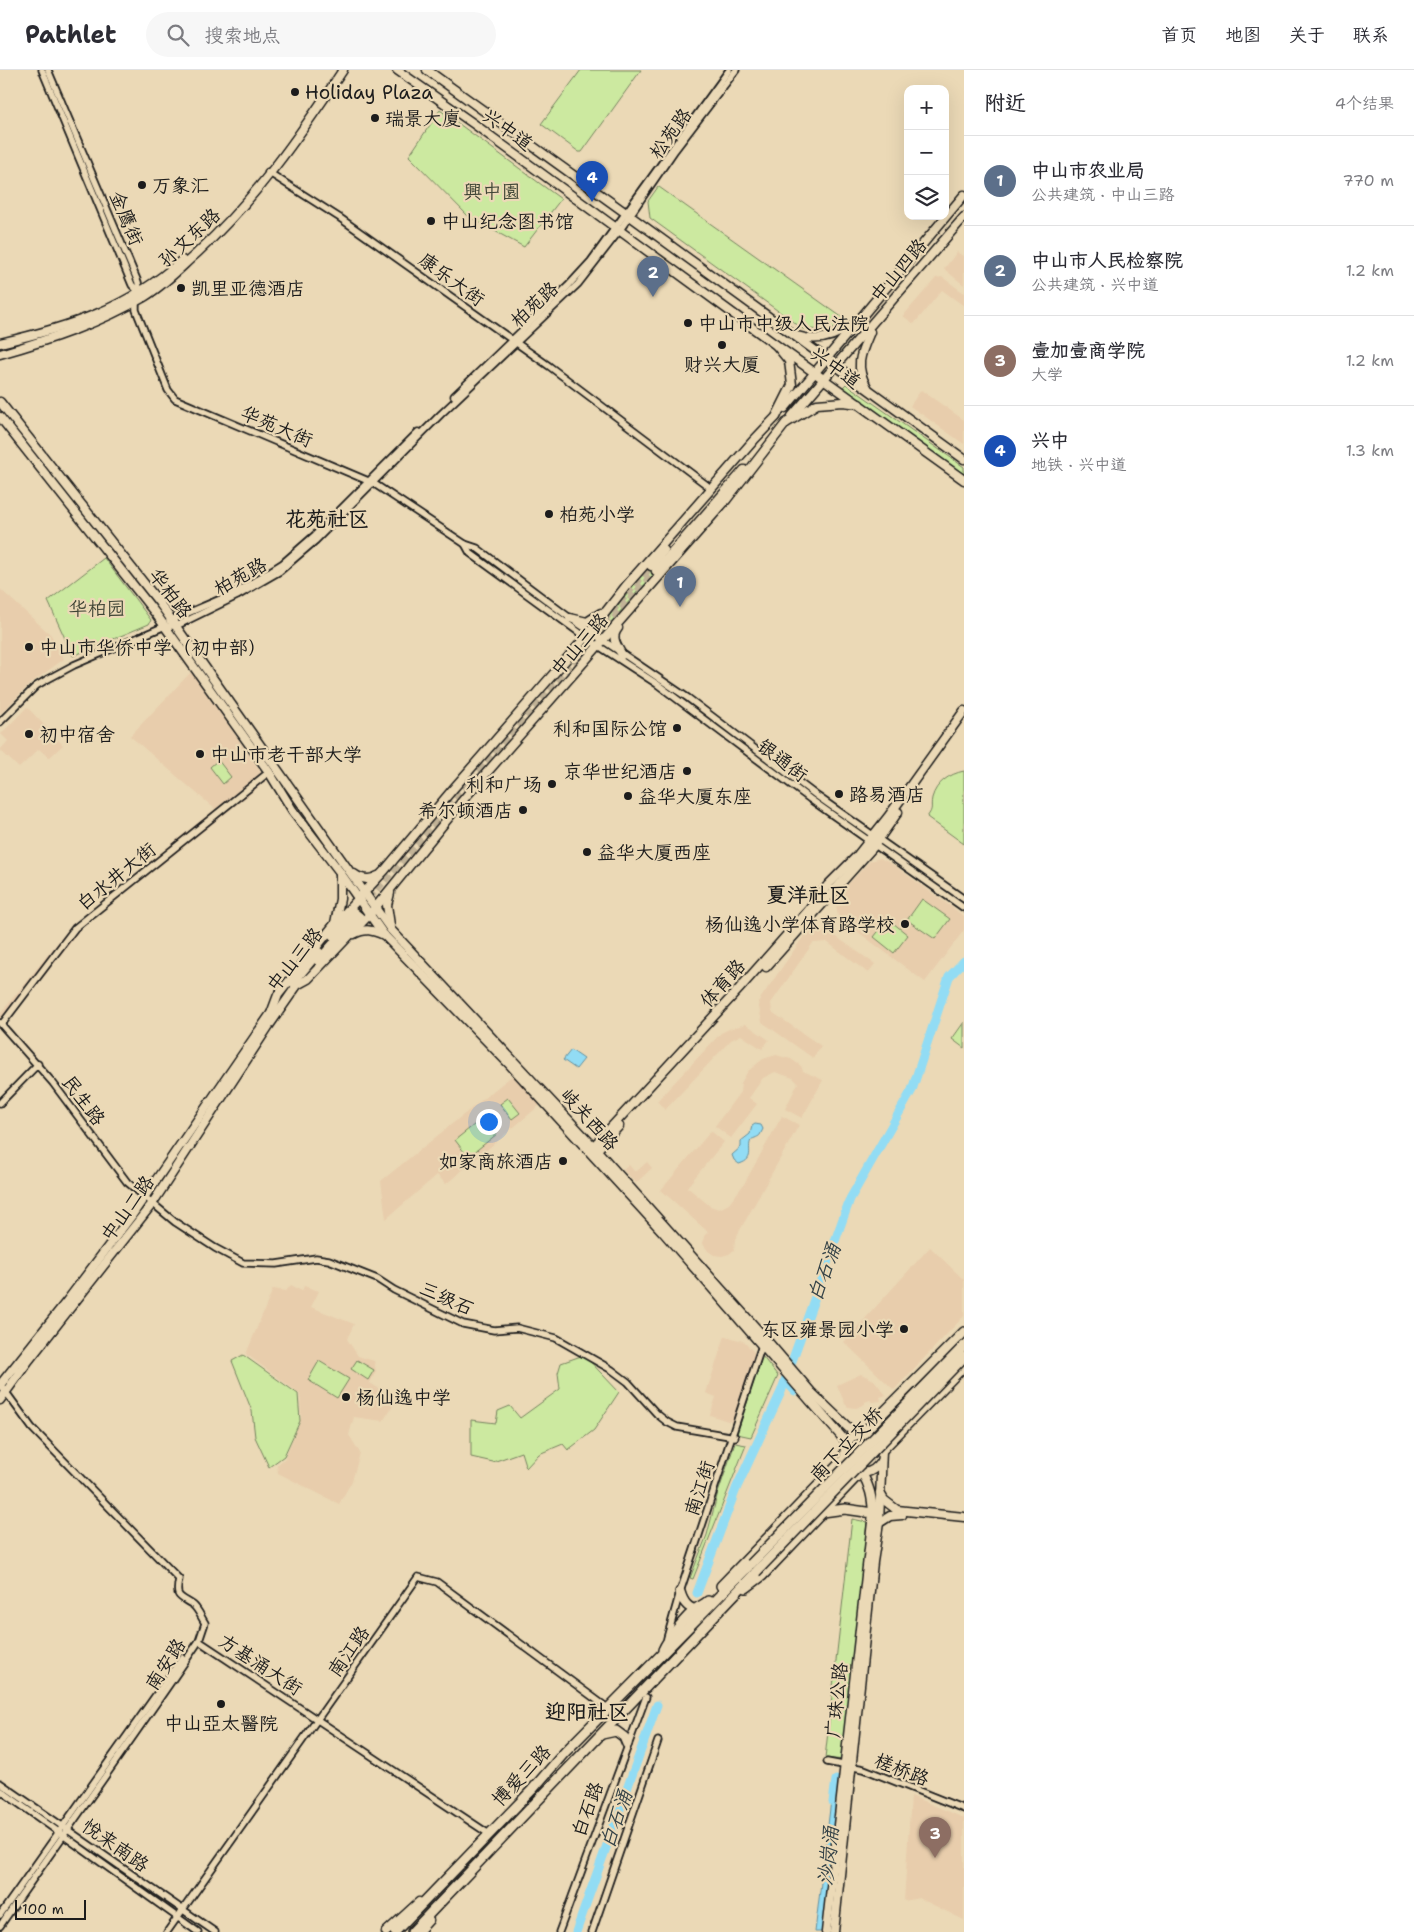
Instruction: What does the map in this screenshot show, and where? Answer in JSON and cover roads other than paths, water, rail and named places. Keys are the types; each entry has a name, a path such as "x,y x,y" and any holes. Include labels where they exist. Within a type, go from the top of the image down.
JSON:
{"highway":[{"path":"859,1434 964,1332"},
{"name":"南下立交桥","path":"753,1568 964,1346"},
{"name":"南下立交桥","path":"753,1568 964,1357"},
{"path":"882,1450 964,1366"},
{"path":"656,1660 666,1641 705,1605 737,1568 844,1459"},
{"path":"726,1602 762,1576 861,1473"},
{"path":"823,1512 844,1508 876,1510"},
{"name":"博爱三路","path":"412,1932 726,1602 753,1568"},
{"name":"博爱三路","path":"395,1932 565,1752 656,1660 700,1610 753,1568"},
{"path":"680,1592 688,1606 700,1610"},
{"path":"602,1734 616,1731 624,1737 627,1744"}],"main road":[{"name":"孙文东路","path":"0,343 82,321 140,293 165,276 222,224 269,173 339,70"},
{"name":"孙文东路","path":"1,354 85,326 135,302 171,277 219,232 269,173 343,70"},
{"name":"兴中道","path":"397,70 964,480"},
{"name":"兴中道","path":"427,70 964,459"},
{"name":"中山四路","path":"814,372 964,195"},
{"name":"中山四路","path":"837,367 964,218"},
{"path":"791,334 808,339 823,338 836,335 859,319"},
{"path":"871,392 862,378 858,364 874,322"},
{"path":"776,345 789,361 792,385 777,417"},
{"name":"中山三路","path":"814,372 654,568 837,367"},
{"name":"华柏路","path":"0,402 90,514 176,626 350,871 362,896"},
{"path":"786,423 817,404 843,402 859,404"},
{"name":"华柏路","path":"0,417 165,626 269,772 293,811 373,911"},
{"name":"中山三路","path":"266,1025 352,919 362,896 452,789 588,634 626,586 762,431 777,417"},
{"name":"中山三路","path":"266,1025 272,1011 294,982 352,919 373,911 468,794 727,499 786,423"},
{"path":"570,618 587,622 600,615 626,586"},
{"path":"622,655 614,640 615,631 630,615 640,598"},
{"name":"体育路","path":"874,840 888,817 964,711"},
{"name":"体育路","path":"593,1151 814,915 874,840 964,719"},
{"path":"350,871 358,877 370,879 375,878 385,870"},
{"path":"272,1011 278,995 334,925 340,899 340,871"},
{"path":"297,985 308,979 347,937 363,930 388,932 387,905 393,884"},
{"name":"岐关西路","path":"373,911 388,932 593,1151 775,1356"},
{"path":"334,925 352,919"},
{"path":"347,937 352,919"},
{"name":"中山二路","path":"0,1400 2,1387 144,1196 266,1025"},
{"name":"中山二路","path":"2,1387 152,1204 266,1025"},
{"name":"岐关西路","path":"593,1151 762,1345 775,1356"},
{"path":"775,1356 847,1443"},
{"path":"798,1382 859,1434 873,1436 880,1444 882,1450 880,1493 876,1510"},
{"path":"859,1434 847,1443 844,1453 844,1459 850,1468 861,1473 871,1471 881,1461"},
{"name":"广珠公路","path":"826,1932 849,1767 879,1523 869,1486 861,1473"},
{"path":"880,1493 884,1500 897,1510 964,1517"},
{"name":"广珠公路","path":"834,1932 876,1510"},
{"path":"879,1523 896,1514 964,1522"},
{"name":"博爱三路","path":"386,1932 444,1882"},
{"name":"博爱三路","path":"418,1932 437,1912 451,1890"}],"street":[{"name":"金鹰街","path":"42,70 132,285 140,293"},
{"name":"金鹰街","path":"48,70 138,282 140,293"},
{"name":"松苑路","path":"628,214 729,70"},
{"name":"松苑路","path":"628,214 736,70"},
{"name":"康乐大街","path":"269,173 340,218 513,341 712,489"},
{"name":"柏苑路","path":"165,626 176,626 237,596 280,571 314,541 568,286 628,214"},
{"path":"135,302 140,293"},
{"name":"华苑大街","path":"135,302 136,310 165,382 175,399 371,482 465,544 476,548 570,618 588,634"},
{"name":"柏苑路","path":"170,619 236,592 283,563 371,482"},
{"name":"华苑大街","path":"465,544 470,553 588,634"},
{"path":"0,722 36,686 60,672 165,626 170,619"},
{"name":"银通街","path":"588,634 874,840 964,908"},
{"path":"600,643 688,698 874,840 964,899"},
{"name":"白水井大街","path":"1,1024 75,928 269,772"},
{"name":"民生路","path":"1,1024 38,1064 127,1182 144,1196"},
{"path":"0,1103 38,1064"},
{"name":"三级石","path":"144,1196 175,1222 215,1248 243,1263 276,1264 316,1258 329,1260 377,1279 394,1290 463,1324 494,1330 517,1328 556,1338 612,1370 628,1382 657,1414 667,1422 677,1427 733,1437"},
{"name":"南江街","path":"666,1641 680,1592 762,1345"},
{"name":"方基涌大街","path":"2,1387 32,1428 179,1579 177,1590 180,1598 194,1606 205,1623 199,1641 319,1719 489,1834"},
{"name":"南江路","path":"167,1932 418,1577 437,1582 609,1709"},
{"name":"南安路","path":"0,1915 65,1828 190,1647 199,1641"},
{"name":"白石路","path":"559,1932 627,1744 646,1697"},
{"path":"592,1932 658,1741"},
{"name":"槎桥路","path":"827,1762 864,1769 964,1809"},
{"name":"悦来南路","path":"0,1783 215,1932"},
{"name":"悦来南路","path":"0,1790 198,1932"},
{"name":"南安路","path":"0,1926 60,1834"}],"water":[{"path":"571,1050 584,1059 576,1069 563,1060"},
{"path":"755,1124 761,1125 763,1129 760,1135 750,1142 748,1159 739,1164 732,1155 741,1147 741,1141 750,1134 752,1126"},
{"path":"832,1792 841,1792 824,1932 815,1932"}],"waterway":[{"name":"白石涌","path":"697,1593 736,1489 781,1392 850,1199 912,1090 949,977 964,961"},
{"name":"沙岗涌","path":"785,1380 795,1391"},
{"name":"白石涌","path":"576,1932 657,1705"},
{"name":"沙岗涌","path":"833,1802 836,1780"}],"tunnel":[{"path":"603,621 651,566"},
{"path":"355,918 366,901 656,571"}],"place":[{"name":"Holiday Plaza","path":"295,92"},
{"name":"瑞景大廈","path":"375,118"},
{"name":"万象汇","path":"142,185"},
{"name":"兴中","path":"592,202"},
{"name":"中山纪念图书馆","path":"431,221"},
{"name":"凯里亚德酒店","path":"181,288"},
{"name":"中山市人民检察院","path":"653,297"},
{"name":"中山市中级人民法院","path":"688,323"},
{"name":"财兴大厦","path":"722,345"},
{"name":"柏苑小学","path":"549,514"},
{"name":"中山市农业局","path":"680,607"},
{"name":"中山市华侨中学（初中部）","path":"29,647"},
{"name":"利和国际公馆","path":"677,728"},
{"name":"初中宿舍","path":"29,734"},
{"name":"中山市老干部大学","path":"200,754"},
{"name":"京华世纪酒店","path":"687,771"},
{"name":"利和广场","path":"552,784"},
{"name":"路易酒店","path":"839,794"},
{"name":"益华大厦东座","path":"628,796"},
{"name":"希尔顿酒店","path":"523,810"},
{"name":"益华大厦西座","path":"587,852"},
{"name":"杨仙逸小学体育路学校","path":"905,924"},
{"name":"如家商旅酒店","path":"563,1161"},
{"name":"东区雍景园小学","path":"904,1329"},
{"name":"杨仙逸中学","path":"346,1397"},
{"name":"中山亞太醫院","path":"221,1704"},
{"name":"壹加壹商学院","path":"935,1858"}],"district":[{"name":"花苑社区","path":"327,519"},
{"name":"夏洋社区","path":"808,895"},
{"name":"迎阳社区","path":"587,1712"}],"park label":[{"name":"興中園","path":"492,191"},
{"name":"华柏园","path":"97,608"}]}
